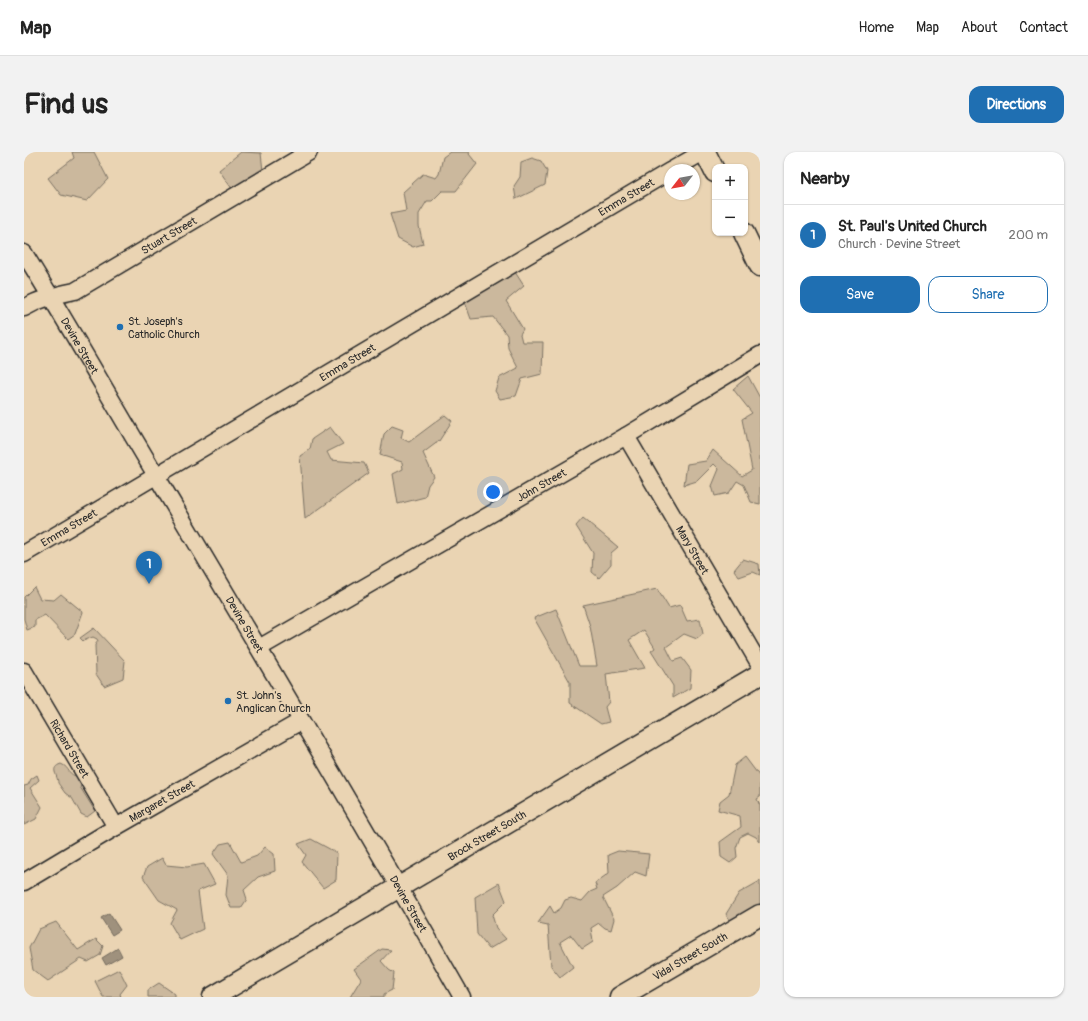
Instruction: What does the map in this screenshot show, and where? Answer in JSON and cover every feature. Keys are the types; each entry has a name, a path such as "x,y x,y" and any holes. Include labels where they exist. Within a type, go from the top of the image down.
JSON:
{"main road":[{"path":"704,152 712,167"},
{"path":"745,236 760,266"},
{"name":"Brock Street South","path":"213,997 760,674"},
{"name":"Vidal Street South","path":"620,997 760,915"}],"street":[{"name":"Stuart Street","path":"24,308 51,296 75,291 310,152"},
{"name":"Emma Street","path":"683,164 704,152"},
{"name":"Emma Street","path":"24,554 664,175"},
{"name":"Devine Street","path":"24,253 51,296 400,887 462,997"},
{"name":"John Street","path":"259,648 626,436 760,355"},
{"name":"Mary Street","path":"626,436 760,664"},
{"name":"Richard Street","path":"24,671 116,827"},
{"name":"Margaret Street","path":"24,882 116,827 301,721"}],"shaded area":[{"path":"72,152 94,152 108,179 87,201 61,195 48,178 74,158"},
{"path":"241,152 261,153 265,189 239,199 219,170"},
{"path":"450,152 470,152 469,154 477,164 456,191 442,191 432,201 427,201 419,214 419,226 423,244 413,247 398,239 390,214 406,211 403,192 423,174 436,178 439,174 443,157"},
{"path":"532,158 541,161 547,171 545,185 516,199 514,186 520,177 521,162"},
{"path":"515,272 524,286 506,301 523,329 520,334 522,342 543,342 542,374 522,379 516,396 500,399 495,391 499,378 518,368 508,348 507,335 493,317 471,319 461,291"},
{"path":"748,376 760,398 760,504 751,502 744,485 737,481 729,493 715,496 712,486 719,469 714,464 697,481 684,485 687,464 706,461 713,450 742,476 752,470 742,419 752,413 733,389"},
{"path":"445,415 452,421 439,441 423,453 434,477 428,485 425,497 398,504 393,474 403,469 402,462 380,455 384,434 392,426 403,430 401,438 409,442"},
{"path":"330,427 343,444 327,452 331,460 364,463 369,473 305,519 300,456 310,449 312,439"},
{"path":"583,518 618,547 611,553 611,564 599,578 592,572 593,553 576,526"},
{"path":"743,559 759,564 760,575 753,572 739,577 734,570"},
{"path":"34,587 40,599 54,600 61,594 83,612 75,634 68,639 45,615 35,620 35,627 27,630 24,619 24,597"},
{"path":"657,589 669,608 680,605 687,621 700,619 703,634 697,639 684,634 666,647 673,661 682,658 691,670 690,688 673,698 673,686 651,651 655,648 644,630 629,640 645,668 606,674 609,702 605,707 609,722 601,724 570,703 570,682 534,618 556,609 579,666 597,666 590,626 583,605"},
{"path":"94,628 125,661 123,678 104,686 96,674 95,645 98,641 97,639 93,637 83,641 80,638"},
{"path":"745,757 760,777 760,797 757,799 760,806 760,842 756,837 748,833 740,837 736,848 737,857 730,863 721,857 720,842 741,827 740,816 718,810 720,801 729,794 735,765"},
{"path":"61,764 66,767 70,773 80,777 83,783 80,787 95,811 87,817 81,814 72,798 65,793 58,783 55,768"},
{"path":"37,775 39,780 30,788 42,807 36,819 24,825 24,786 28,785 31,779"},
{"path":"311,839 337,853 336,880 323,888 302,862 306,855 298,844"},
{"path":"230,842 241,862 257,856 265,847 274,854 275,871 258,877 244,890 247,899 241,908 231,908 226,895 228,875 213,854 220,844"},
{"path":"618,851 649,854 646,876 635,872 617,888 603,897 614,919 611,930 605,928 599,923 591,928 593,942 582,949 571,935 560,942 573,967 560,977 551,966 548,925 538,923 550,906 554,913 561,908 565,900 571,898 582,901 590,892 597,889 595,883 609,873 608,855"},
{"path":"162,858 166,865 187,867 204,864 215,884 198,891 203,929 180,940 170,923 177,910 159,900 143,877 147,867"},
{"path":"760,881 760,909 734,926 726,914 739,893"},
{"path":"499,883 506,901 492,915 496,928 506,939 489,949 477,934 475,897"},
{"path":"109,913 120,930 112,935 101,918"},
{"path":"56,922 78,950 96,939 103,946 100,955 88,962 81,959 48,981 33,970 29,948 39,929"},
{"path":"118,948 122,956 106,965 102,958"},
{"path":"382,949 391,950 381,961 394,973 392,990 384,994 384,997 350,997 361,979 354,969"},
{"path":"119,969 127,985 120,994 121,997 103,997 95,981"},
{"path":"159,983 175,994 175,997 148,997 148,990"}],"place":[{"name":"St. Joseph's Catholic Church","path":"120,327"},
{"name":"St. Paul's United Church","path":"149,584"},
{"name":"St. John's Anglican Church","path":"228,701"}]}
